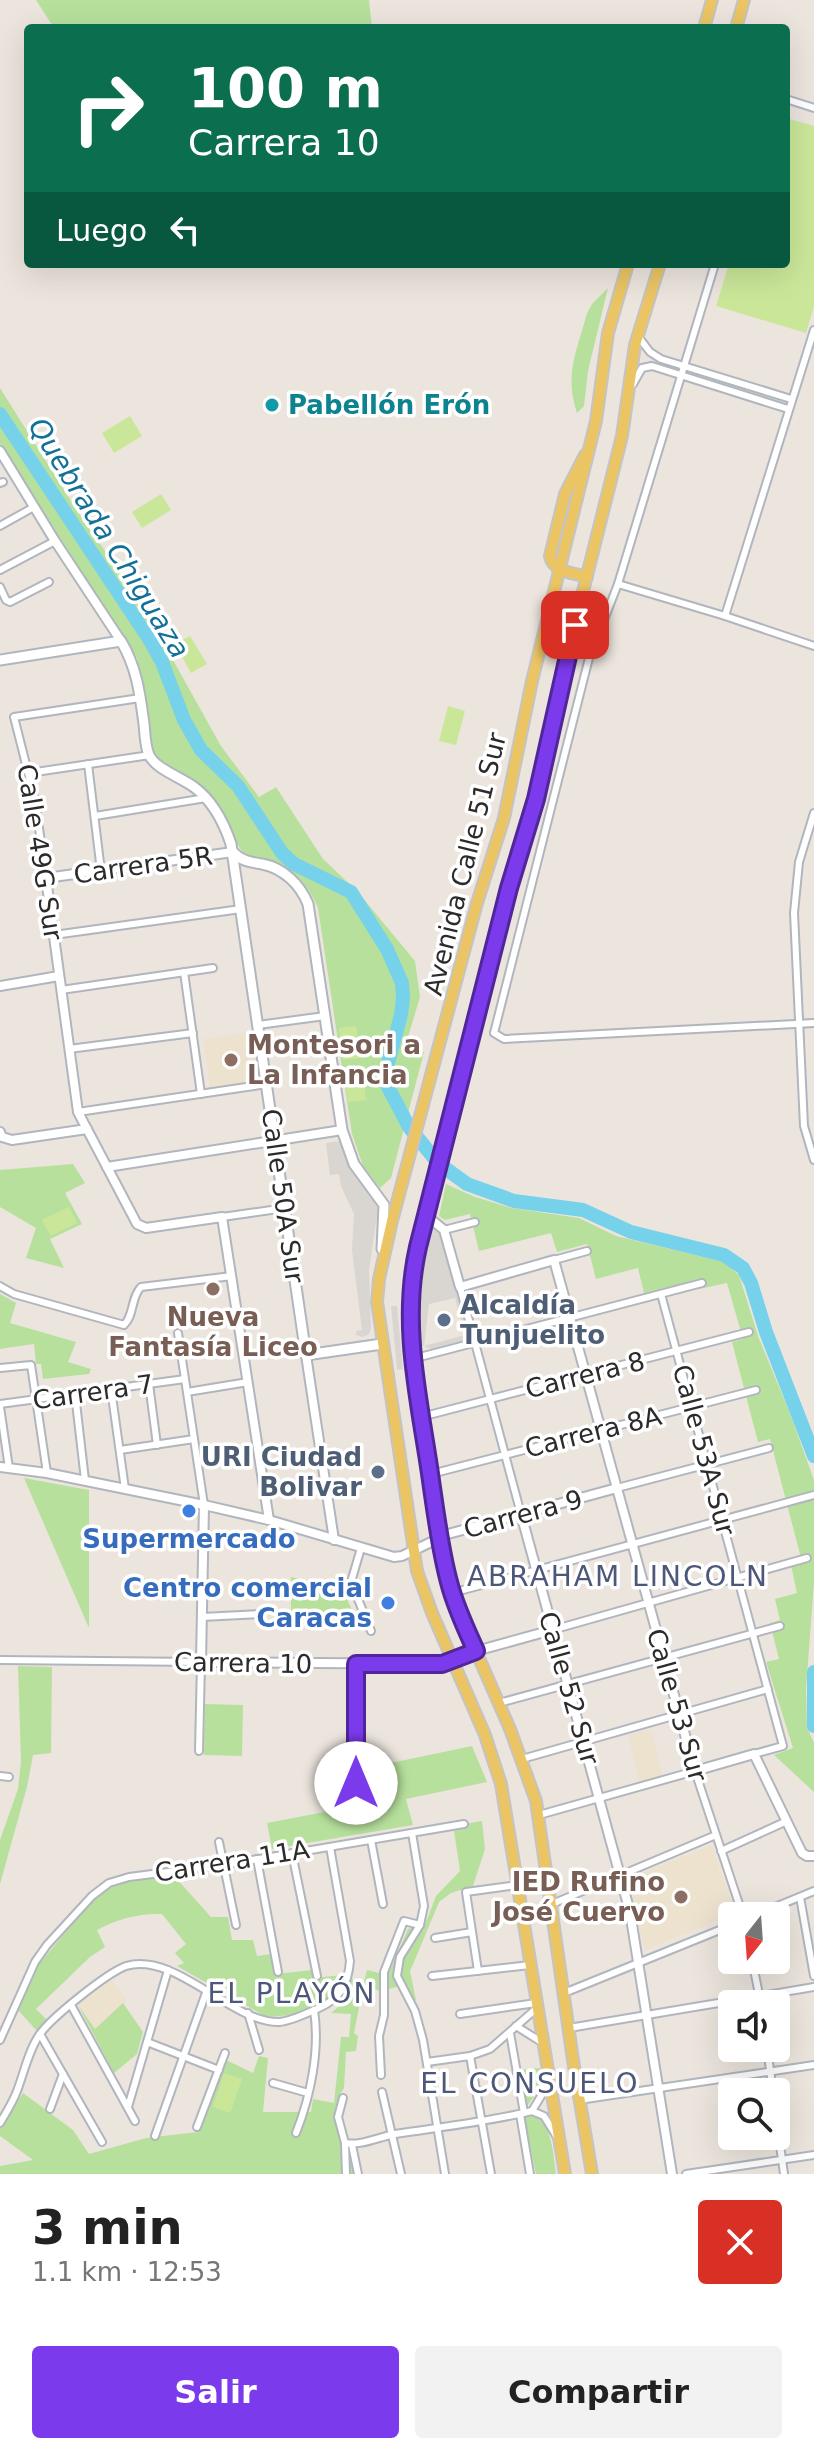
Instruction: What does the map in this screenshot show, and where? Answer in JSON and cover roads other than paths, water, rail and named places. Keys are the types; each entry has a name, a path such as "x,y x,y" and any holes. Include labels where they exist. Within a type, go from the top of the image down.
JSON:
{"main road":[{"path":"705,24 712,0"},
{"path":"737,24 744,0"},
{"path":"587,577 560,570 550,561 551,551 565,494 590,446 608,333 627,268"},
{"name":"Avenida Calle 51 Sur","path":"592,2174 539,1815 522,1759 449,1584 412,1359 409,1304 426,1215 509,888 536,799 563,671 622,436 637,335 659,268"},
{"name":"Avenida Calle 51 Sur","path":"560,570 532,681 504,818 477,903 409,1159 379,1279 377,1302 420,1583 498,1772 565,2174"},
{"path":"0,660 121,641 136,668 150,755 161,767 196,788 206,798"},
{"name":"Calle 50A Sur","path":"206,798 224,825 233,852 306,1355"},
{"name":"Carrera 5R","path":"233,852 242,860 270,866 285,874 300,889 310,911 325,1016"},
{"path":"325,1016 342,1130 354,1164 385,1207 379,1279"},
{"path":"306,1355 382,1344"}],"street":[{"path":"790,100 814,108"},
{"path":"714,268 618,584 589,658 494,1033 504,1039 814,1023"},
{"path":"725,616 814,330"},
{"path":"637,335 655,356 791,399"},
{"path":"625,407 642,368 652,366 788,409"},
{"path":"0,451 121,641"},
{"path":"0,526 34,507"},
{"path":"0,570 55,541"},
{"path":"0,587 10,602 49,582"},
{"path":"618,584 814,646"},
{"name":"Calle 49G Sur","path":"140,698 14,717 29,773 78,1112 141,1227 222,1217"},
{"path":"29,773 150,755"},
{"path":"88,764 101,871"},
{"path":"95,816 206,798"},
{"path":"814,813 799,862 794,913 804,1126 814,1160"},
{"name":"Carrera 5R","path":"46,878 233,852"},
{"path":"54,935 241,909"},
{"path":"61,990 213,968"},
{"path":"184,972 201,1094"},
{"path":"0,986 59,976"},
{"path":"258,1025 325,1016"},
{"path":"69,1049 193,1033"},
{"path":"78,1112 267,1084"},
{"path":"1,1135 12,1140 87,1129"},
{"path":"107,1167 342,1130"},
{"path":"269,1520 222,1217 285,1208"},
{"path":"426,1215 444,1230 475,1222"},
{"name":"Calle 52 Sur","path":"444,1230 621,1875 639,1963 672,2174"},
{"path":"460,1287 587,1251"},
{"name":"Calle 53 Sur","path":"554,1260 695,1771 738,1902"},
{"path":"0,1286 14,1294 126,1325 138,1289 144,1286 232,1276"},
{"path":"412,1359 702,1283"},
{"name":"Calle 53A Sur","path":"661,1294 783,1746 754,1754"},
{"name":"Carrera 8","path":"421,1417 749,1332"},
{"path":"178,1333 204,1505 199,1751"},
{"name":"Calle 50A Sur","path":"306,1355 334,1540"},
{"path":"0,1368 31,1365 47,1473"},
{"name":"Carrera 7","path":"0,1406 185,1379"},
{"path":"187,1392 248,1382"},
{"path":"149,1384 157,1445"},
{"path":"111,1389 125,1489"},
{"name":"Carrera 8A","path":"431,1474 756,1390"},
{"path":"75,1394 85,1480"},
{"path":"0,1406 4,1467"},
{"path":"120,1450 194,1439"},
{"name":"Carrera 9","path":"4,1467 204,1505 269,1520 394,1557 441,1537 769,1448"},
{"path":"463,1590 814,1495"},
{"path":"361,1548 351,1582 371,1631"},
{"name":"Carrera 10","path":"0,1660 442,1664 476,1651 807,1558"},
{"path":"202,1617 261,1614"},
{"path":"499,1703 780,1626"},
{"path":"355,1805 356,1664"},
{"path":"522,1759 768,1689"},
{"path":"539,1815 754,1754 803,1854 814,1856"},
{"path":"0,1776 9,1777"},
{"path":"721,1851 787,1821"},
{"name":"Carrera 11A","path":"0,2040 35,1962 101,1888 118,1879 223,1865 464,1824"},
{"path":"412,1833 424,1900 420,1925 400,1957 397,1976 415,2011 427,2062 445,2174"},
{"path":"552,1904 716,1835"},
{"path":"371,1840 383,1904"},
{"path":"219,1842 236,1925"},
{"path":"0,2123 13,2102 40,2034 71,2005 125,1967 140,1965 168,1970 266,2021 283,2022 338,1996 346,1984 350,1961 330,1847"},
{"path":"292,1853 317,1976"},
{"path":"257,1859 278,1972"},
{"path":"478,1971 466,1892 518,1885"},
{"path":"788,1902 814,1891"},
{"path":"800,1897 814,1976"},
{"path":"381,2075 379,2036 384,2015 384,1972 404,1921 420,1925"},
{"path":"564,1993 718,1931"},
{"path":"435,1938 472,1932"},
{"path":"432,1976 530,1965"},
{"path":"128,2107 168,1970"},
{"path":"790,1993 814,1987"},
{"path":"155,2136 207,1990"},
{"path":"71,2005 135,2121"},
{"path":"427,2062 470,2056 496,2046 537,2005"},
{"path":"460,2014 537,2005"},
{"path":"569,2028 718,2006"},
{"path":"296,2133 308,2093 318,2033 314,2010"},
{"path":"248,2013 259,2050"},
{"path":"0,2015 9,2017"},
{"path":"516,2026 543,2043"},
{"path":"510,2033 526,2112 530,2174"},
{"path":"40,2034 102,2142"},
{"path":"147,2042 219,2070"},
{"path":"197,2127 225,2053"},
{"path":"470,2056 491,2174"},
{"path":"526,2112 541,2096 546,2060"},
{"path":"769,2062 771,2078"},
{"path":"579,2100 814,2065"},
{"path":"50,2109 63,2074"},
{"path":"273,2083 308,2093"},
{"path":"382,2092 401,2174"},
{"path":"343,2098 338,2117 358,2174"},
{"path":"349,2144 526,2112 544,2116 559,2141"},
{"path":"346,2174 349,2144"},
{"path":"781,2150 784,2174"},
{"path":"686,2174 814,2155"}],"waterway":[{"name":"Quebrada Chiguaza","path":"0,414 149,639 162,662 184,720 201,750 238,786 282,853 294,864 351,892 387,949 402,983 403,998 387,1067 387,1085 409,1127 438,1163 467,1184 514,1201 583,1210 631,1232 724,1255 743,1268 814,1456"},
{"name":"Quebrada Chiguaza","path":"814,1672 814,1726"}],"place":[{"name":"Pabellón Erón","path":"272,405"},
{"name":"Montesori a La Infancia","path":"231,1060"},
{"name":"Nueva Fantasía Liceo","path":"213,1289"},
{"name":"Alcaldía Tunjuelito","path":"444,1320"},
{"name":"URI Ciudad Bolivar","path":"378,1472"},
{"name":"Supermercado","path":"189,1511"},
{"name":"Centro comercial Caracas","path":"388,1603"},
{"name":"IED Rufino José Cuervo","path":"681,1897"}],"district":[{"name":"ABRAHAM LINCOLN","path":"618,1576"},
{"name":"EL PLAYÓN","path":"292,1993"},
{"name":"EL CONSUELO","path":"530,2083"}]}
